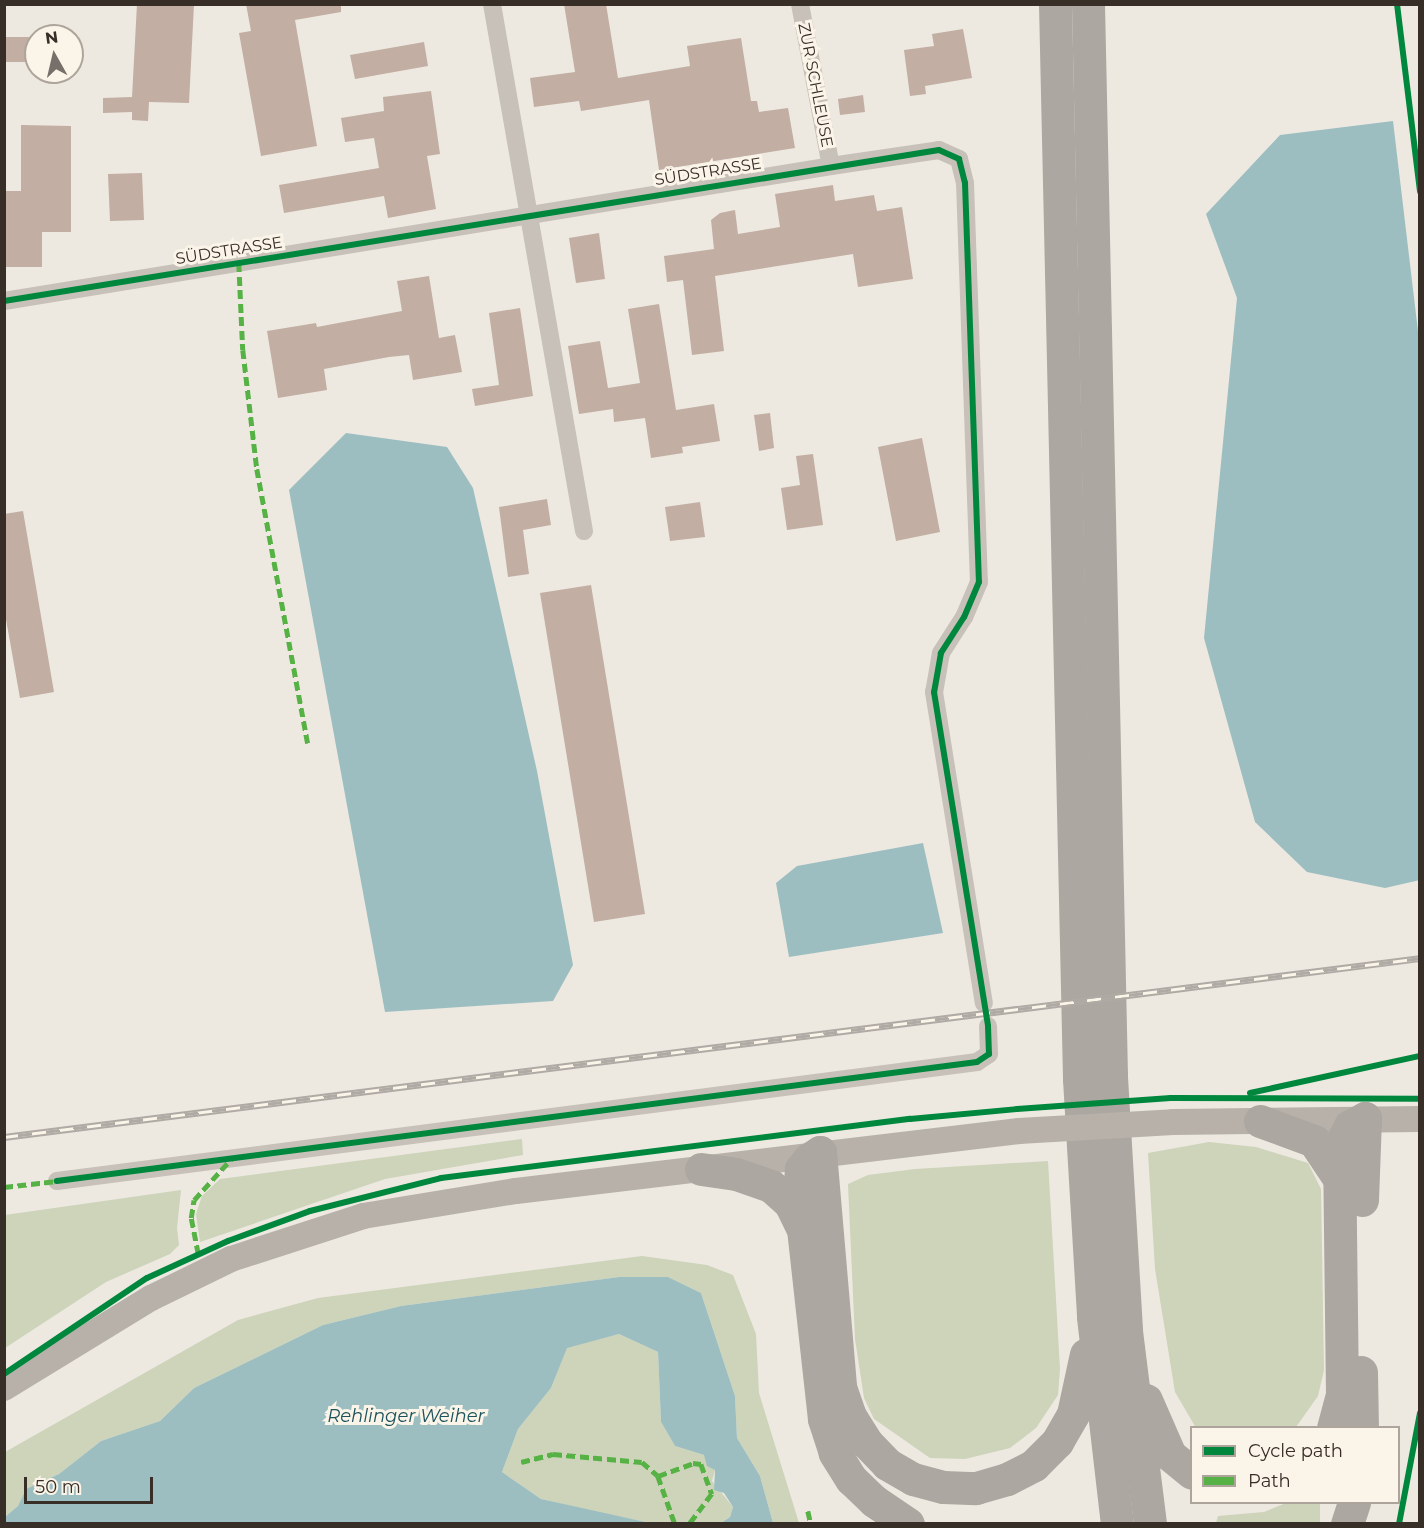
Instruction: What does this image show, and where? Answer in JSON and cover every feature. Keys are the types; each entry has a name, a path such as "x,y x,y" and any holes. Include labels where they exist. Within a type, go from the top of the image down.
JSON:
{"highway":[{"path":"1056,4 1079,1078 1093,1317 1117,1524"},
{"path":"1088,4 1111,1077 1126,1330 1150,1524"},
{"path":"1334,1426 1342,1394 1342,1136 1365,1118"},
{"path":"1362,1426 1365,1118"},
{"path":"1260,1121 1314,1141 1342,1184"},
{"path":"820,1152 840,1387 850,1416 866,1442 887,1464 913,1479 943,1487 976,1488 1007,1479 1034,1465 1057,1442 1073,1414 1093,1317"},
{"path":"820,1152 801,1169 799,1192 824,1419 835,1453 851,1479 874,1501 908,1524"},
{"path":"701,1169 736,1174 771,1186 790,1203 803,1231"},
{"path":"1126,1330 1161,1441 1170,1455 1190,1472"},
{"path":"1347,1524 1354,1504"}],"main road":[{"path":"4,1388 151,1298 231,1258 314,1229 473,1198 820,1152 1019,1131 1173,1122 1419,1119"}],"street":[{"path":"492,4 526,215 584,531"},
{"name":"ZUR SCHLEUSE","path":"800,4 831,166"},
{"name":"SÜDSTRASSE","path":"4,301 831,166 939,150 959,159 965,183 979,582 964,617 941,653 934,692 984,1003"},
{"path":"57,1181 977,1062 989,1054 988,1026"}],"green space":[{"path":"522,1139 523,1155 385,1179 200,1242 196,1214 202,1196 220,1179"},
{"path":"1209,1142 1256,1147 1308,1163 1321,1189 1324,1370 1318,1396 1297,1426 1195,1426 1175,1392 1155,1269 1148,1153"},
{"path":"1048,1161 1060,1369 1058,1395 1036,1428 1010,1448 965,1459 930,1458 874,1419 864,1398 855,1339 848,1184 868,1175 915,1169"},
{"path":"181,1190 177,1228 179,1245 170,1254 106,1282 5,1348 5,1215"},
{"path":"642,1256 707,1265 733,1275 756,1334 759,1393 799,1523 773,1523 760,1476 737,1438 735,1396 701,1293 668,1277 619,1277 401,1306 323,1325 194,1388 160,1421 101,1441 59,1474 26,1489 18,1506 5,1517 5,1452 238,1320 318,1298"},
{"path":"619,1334 658,1352 661,1422 675,1446 704,1455 715,1470 712,1481 733,1507 730,1517 721,1523 650,1523 592,1511 541,1499 502,1472 518,1429 551,1388 567,1347"},
{"path":"1284,1504 1320,1504 1320,1523 1216,1523 1218,1516 1264,1512"}],"water":[{"path":"1393,121 1420,348 1420,880 1385,888 1307,872 1255,822 1204,638 1237,298 1206,214 1280,135"},
{"path":"346,433 447,447 473,488 537,771 573,965 553,1001 385,1012 289,490"},
{"path":"923,843 943,933 789,957 776,883 797,866"},
{"name":"Rehlinger Weiher","path":"619,1277 668,1277 701,1293 735,1396 737,1438 760,1476 773,1523 721,1523 730,1517 733,1507 724,1493 714,1490 715,1470 707,1466 704,1455 675,1446 661,1422 658,1352 619,1334 567,1348 551,1388 518,1429 502,1472 541,1499 650,1523 5,1523 5,1517 18,1506 26,1489 59,1474 101,1441 160,1421 194,1388 323,1325 401,1306"}],"building":[{"path":"137,4 194,4 189,103 149,102 148,121 132,120 132,112 103,113 103,98 132,97"},
{"path":"246,4 341,4 341,12 295,20 317,146 261,156 239,33 251,31"},
{"path":"564,4 606,4 618,78 690,66 687,46 741,38 751,101 757,101 759,112 788,108 795,148 659,170 649,100 581,111 579,101 534,107 530,78 575,72"},
{"path":"963,29 972,78 925,86 926,94 910,96 904,50 934,46 932,34"},
{"path":"4,37 24,37 24,62 4,62"},
{"path":"424,42 428,66 355,79 350,55"},
{"path":"431,91 440,154 427,156 436,209 388,218 384,196 284,213 279,185 379,168 374,138 345,142 341,118 384,111 383,97"},
{"path":"863,95 865,112 840,115 838,99"},
{"path":"21,125 71,126 71,232 42,232 42,267 4,267 4,191 21,191"},
{"path":"142,173 144,220 110,221 108,174"},
{"path":"833,185 835,201 874,195 877,211 902,207 913,279 858,287 853,254 715,276 724,351 692,355 683,280 667,282 664,256 714,249 711,220 720,213 735,210 738,234 780,227 775,194"},
{"path":"599,233 605,279 576,283 569,238"},
{"path":"429,276 439,338 455,335 462,372 413,380 409,355 389,357 324,369 327,390 278,398 267,331 316,323 317,327 402,311 397,281"},
{"path":"659,304 676,410 714,404 720,441 682,447 683,453 651,458 645,418 614,422 613,409 579,414 568,346 600,341 608,388 640,383 628,309"},
{"path":"520,308 533,396 475,406 472,389 499,385 489,313"},
{"path":"770,413 774,448 759,451 754,415"},
{"path":"922,438 940,532 896,541 878,447"},
{"path":"813,454 823,525 787,530 781,488 800,485 796,456"},
{"path":"547,499 551,525 523,530 529,574 508,577 499,507"},
{"path":"700,502 705,537 670,541 665,507"},
{"path":"23,511 54,692 20,698 4,608 4,514"},
{"path":"591,585 645,914 594,922 540,593"}],"railway":[{"path":"4,1137 1420,958"}],"marked path":[{"path":"239,263 243,350 257,469 308,743"},
{"path":"198,1254 191,1218 194,1200 232,1158"},
{"path":"4,1187 57,1181"},
{"path":"521,1462 553,1454 642,1462 658,1476 675,1524"},
{"path":"658,1476 693,1463 701,1464 712,1494 689,1524"},
{"path":"808,1511 811,1524"}],"cycle path":[{"path":"1397,4 1420,192"},
{"path":"4,301 939,150 959,159 965,183 979,582 964,617 941,653 934,692 988,1026 989,1054 977,1062 57,1181"},
{"path":"1250,1093 1420,1056"},
{"path":"4,1374 147,1278 228,1241 310,1211 441,1178 910,1119 1017,1109 1171,1098 1420,1099"},
{"path":"1399,1524 1420,1413"}]}
